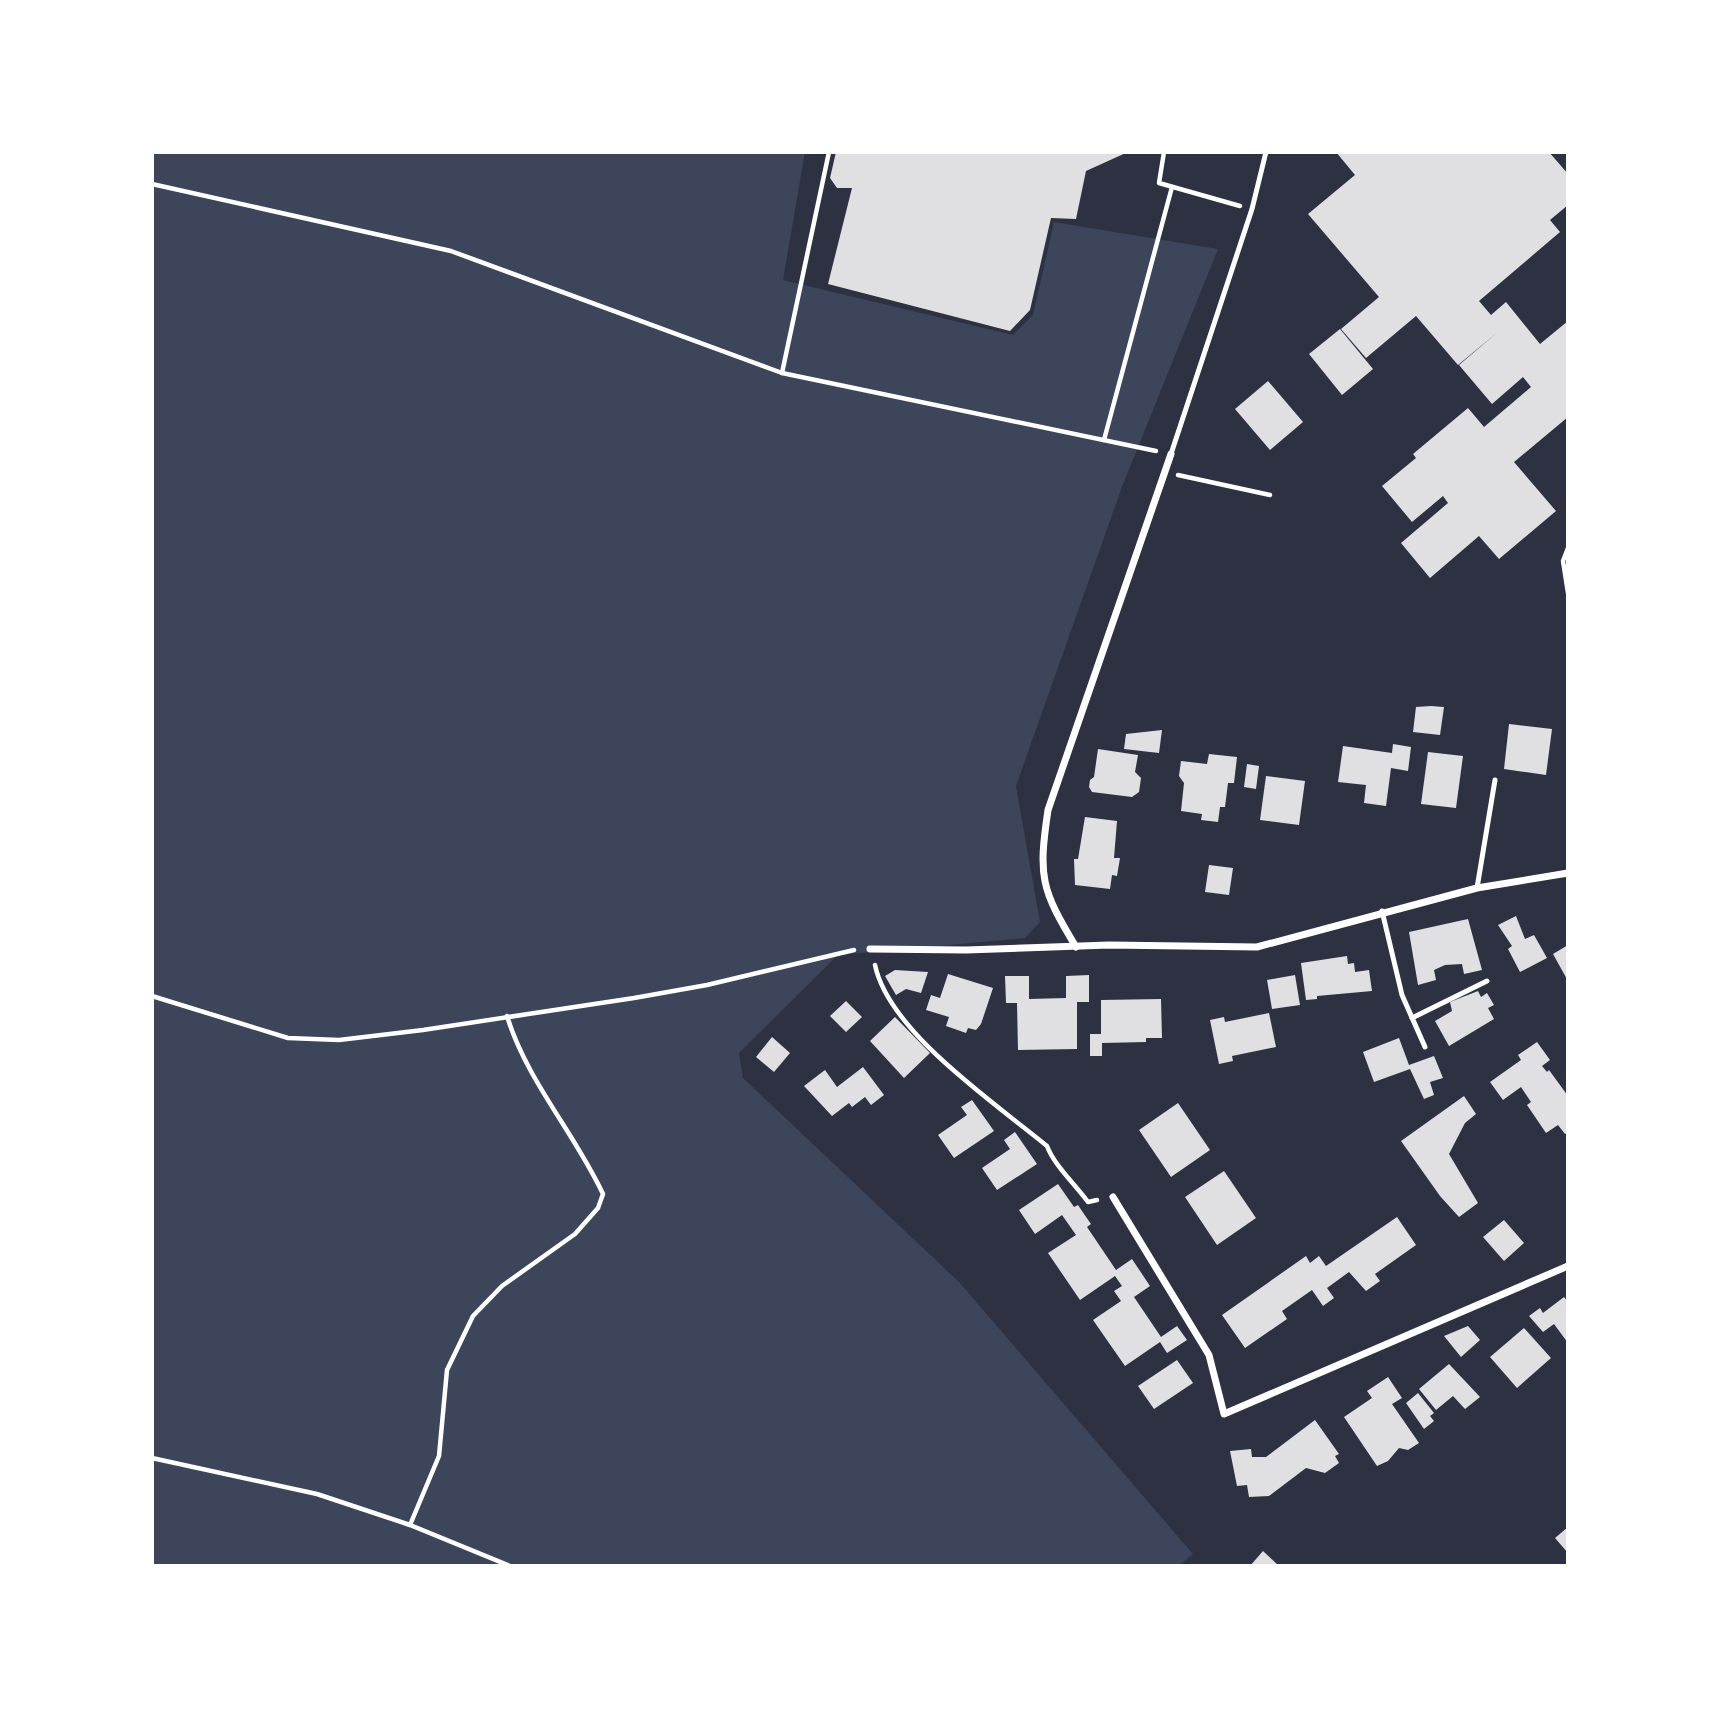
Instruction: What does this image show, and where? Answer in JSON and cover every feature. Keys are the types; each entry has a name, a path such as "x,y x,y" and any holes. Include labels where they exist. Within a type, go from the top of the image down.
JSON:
{"street":[{"path":"1076,947 1048,901 1041,857 1048,810 1171,454"},
{"path":"870,948 1257,947 1382,911 1477,888 1568,873"},
{"path":"1113,1197 1209,1355 1224,1414 1568,1266"}],"lane":[{"path":"1171,454 1252,209 1266,152"},
{"path":"1477,888 1495,780"},
{"path":"1382,911 1402,995 1424,1047"},
{"path":"1412,1018 1487,981"}],"path":[{"path":"782,373 829,152"},
{"path":"1164,152 1159,183 1252,209"},
{"path":"152,184 451,251 782,373 1171,454"},
{"path":"1104,440 1172,187"},
{"path":"1166,472 1270,495"},
{"path":"1568,548 1563,561 1568,593"},
{"path":"152,996 288,1038 339,1040 423,1030 707,985 839,951 870,948 887,999 935,1051 972,1086 1047,1146 1052,1160 1064,1169 1088,1202 1113,1197"},
{"path":"410,1525 439,1456 446,1370 473,1316 511,1279 575,1234 598,1208 603,1194 590,1166 517,1049 507,1016"},
{"path":"152,1458 317,1494 410,1525 510,1566"}],"shaded area":[{"path":"152,152 805,152 783,280 1013,335 1033,315 1054,222 1218,249 1122,487 1016,786 1040,922 1025,938 838,955 739,1053 743,1078 959,1282 1193,1554 1179,1566 152,1566"}],"building":[{"path":"836,152 1128,152 1086,171 1076,219 1051,218 1030,310 1010,331 828,284 852,188 837,188 830,178"},
{"path":"1336,152 1549,152 1568,174 1568,205 1550,220 1560,232 1479,301 1491,315 1506,302 1540,344 1568,321 1568,417 1514,462 1556,511 1499,559 1479,536 1430,578 1401,543 1448,503 1443,496 1412,522 1382,486 1416,458 1413,454 1468,408 1484,427 1531,387 1523,377 1492,404 1459,365 1499,331 1458,365 1416,316 1366,358 1341,329 1379,297 1308,214 1355,175"},
{"path":"1340,329 1373,369 1342,395 1309,354"},
{"path":"1268,381 1303,422 1270,450 1235,409"},
{"path":"1416,707 1444,707 1440,735 1413,732"},
{"path":"1509,724 1552,729 1546,775 1504,769"},
{"path":"1162,730 1159,753 1124,749 1126,734"},
{"path":"1393,744 1411,747 1408,771 1391,768 1386,806 1364,803 1366,785 1338,782 1343,746 1392,753"},
{"path":"1098,749 1138,755 1135,772 1141,778 1139,792 1132,797 1092,792 1089,787 1090,780 1094,777"},
{"path":"1428,752 1463,756 1456,808 1421,804"},
{"path":"1209,754 1237,757 1234,783 1228,783 1225,807 1220,807 1218,822 1201,820 1202,814 1181,811 1184,783 1179,776 1181,761 1207,764"},
{"path":"1247,764 1259,766 1256,789 1244,787"},
{"path":"1266,776 1305,781 1299,825 1260,820"},
{"path":"1085,817 1117,821 1114,858 1120,858 1117,876 1112,875 1110,889 1075,885 1074,859 1078,859"},
{"path":"1209,865 1233,868 1229,895 1205,892"},
{"path":"1516,916 1525,939 1534,935 1547,958 1520,972 1508,949 1512,946 1498,925"},
{"path":"1468,919 1482,970 1464,974 1462,964 1445,965 1434,970 1436,980 1418,985 1409,932"},
{"path":"1568,945 1568,981 1553,954"},
{"path":"1347,956 1348,964 1354,963 1355,972 1369,970 1372,991 1317,996 1317,999 1306,1000 1301,963"},
{"path":"895,970 928,972 921,993 906,989 896,995 885,976"},
{"path":"948,974 993,988 981,1024 976,1030 968,1028 966,1033 946,1026 949,1017 926,1010 931,995 940,998"},
{"path":"1089,975 1089,1002 1077,1002 1077,1049 1018,1050 1017,1003 1006,1003 1005,976 1029,976 1029,999 1066,998 1066,976"},
{"path":"1295,975 1300,1005 1272,1009 1267,980"},
{"path":"1478,991 1481,997 1487,993 1494,1005 1488,1008 1494,1019 1449,1046 1435,1021 1452,1011 1450,1002"},
{"path":"1161,999 1162,1038 1146,1038 1146,1042 1102,1043 1102,1056 1090,1056 1090,1034 1101,1034 1101,1000"},
{"path":"846,1001 862,1017 846,1032 830,1016"},
{"path":"1269,1013 1276,1047 1232,1056 1233,1061 1219,1064 1210,1020 1224,1017 1225,1022"},
{"path":"895,1017 930,1053 904,1078 870,1041"},
{"path":"772,1037 790,1053 774,1072 756,1057"},
{"path":"1399,1038 1409,1065 1434,1056 1443,1078 1430,1082 1434,1095 1424,1099 1410,1069 1374,1082 1363,1052"},
{"path":"1537,1042 1550,1060 1542,1066 1547,1072 1549,1070 1568,1096 1568,1132 1565,1134 1558,1125 1546,1133 1527,1105 1531,1102 1521,1087 1503,1100 1490,1082 1521,1060 1518,1055"},
{"path":"863,1067 884,1095 871,1105 865,1097 852,1107 849,1103 832,1116 804,1086 825,1070 837,1087"},
{"path":"1464,1096 1476,1114 1465,1123 1449,1154 1478,1203 1459,1217 1440,1196 1401,1141"},
{"path":"972,1100 994,1131 954,1158 938,1135 967,1115 961,1107"},
{"path":"1178,1103 1210,1150 1171,1177 1139,1130"},
{"path":"1015,1132 1037,1164 997,1190 982,1168 1010,1149 1004,1140"},
{"path":"1224,1171 1256,1218 1217,1245 1185,1197"},
{"path":"1058,1184 1074,1207 1078,1205 1091,1224 1087,1227 1116,1270 1132,1259 1150,1286 1134,1297 1161,1337 1177,1326 1187,1340 1167,1353 1160,1342 1125,1366 1093,1320 1121,1301 1114,1291 1122,1286 1115,1276 1080,1300 1048,1253 1076,1235 1062,1215 1035,1234 1019,1210"},
{"path":"1397,1217 1416,1245 1375,1274 1380,1281 1366,1291 1349,1272 1327,1288 1334,1298 1323,1306 1312,1290 1282,1311 1287,1319 1245,1348 1222,1315 1306,1256 1310,1263 1319,1256 1326,1266"},
{"path":"1504,1220 1524,1243 1504,1261 1483,1237"},
{"path":"1564,1297 1568,1302 1568,1343 1554,1324 1543,1332 1529,1316 1540,1308 1543,1313"},
{"path":"1468,1326 1480,1340 1461,1357 1444,1336"},
{"path":"1524,1328 1551,1358 1517,1388 1490,1357"},
{"path":"1177,1360 1193,1383 1154,1409 1138,1386"},
{"path":"1449,1364 1480,1397 1465,1409 1453,1396 1436,1410 1419,1389"},
{"path":"1388,1377 1402,1398 1392,1404 1419,1443 1408,1450 1399,1448 1388,1461 1377,1466 1344,1417 1372,1398 1367,1391"},
{"path":"1418,1393 1434,1413 1430,1416 1434,1421 1424,1429 1406,1403"},
{"path":"1315,1420 1339,1454 1335,1456 1339,1463 1325,1473 1306,1468 1269,1496 1249,1497 1247,1485 1237,1486 1230,1451 1251,1449 1252,1457 1266,1457"},
{"path":"1568,1527 1568,1553 1555,1538"},
{"path":"1263,1551 1279,1566 1250,1566"}]}
